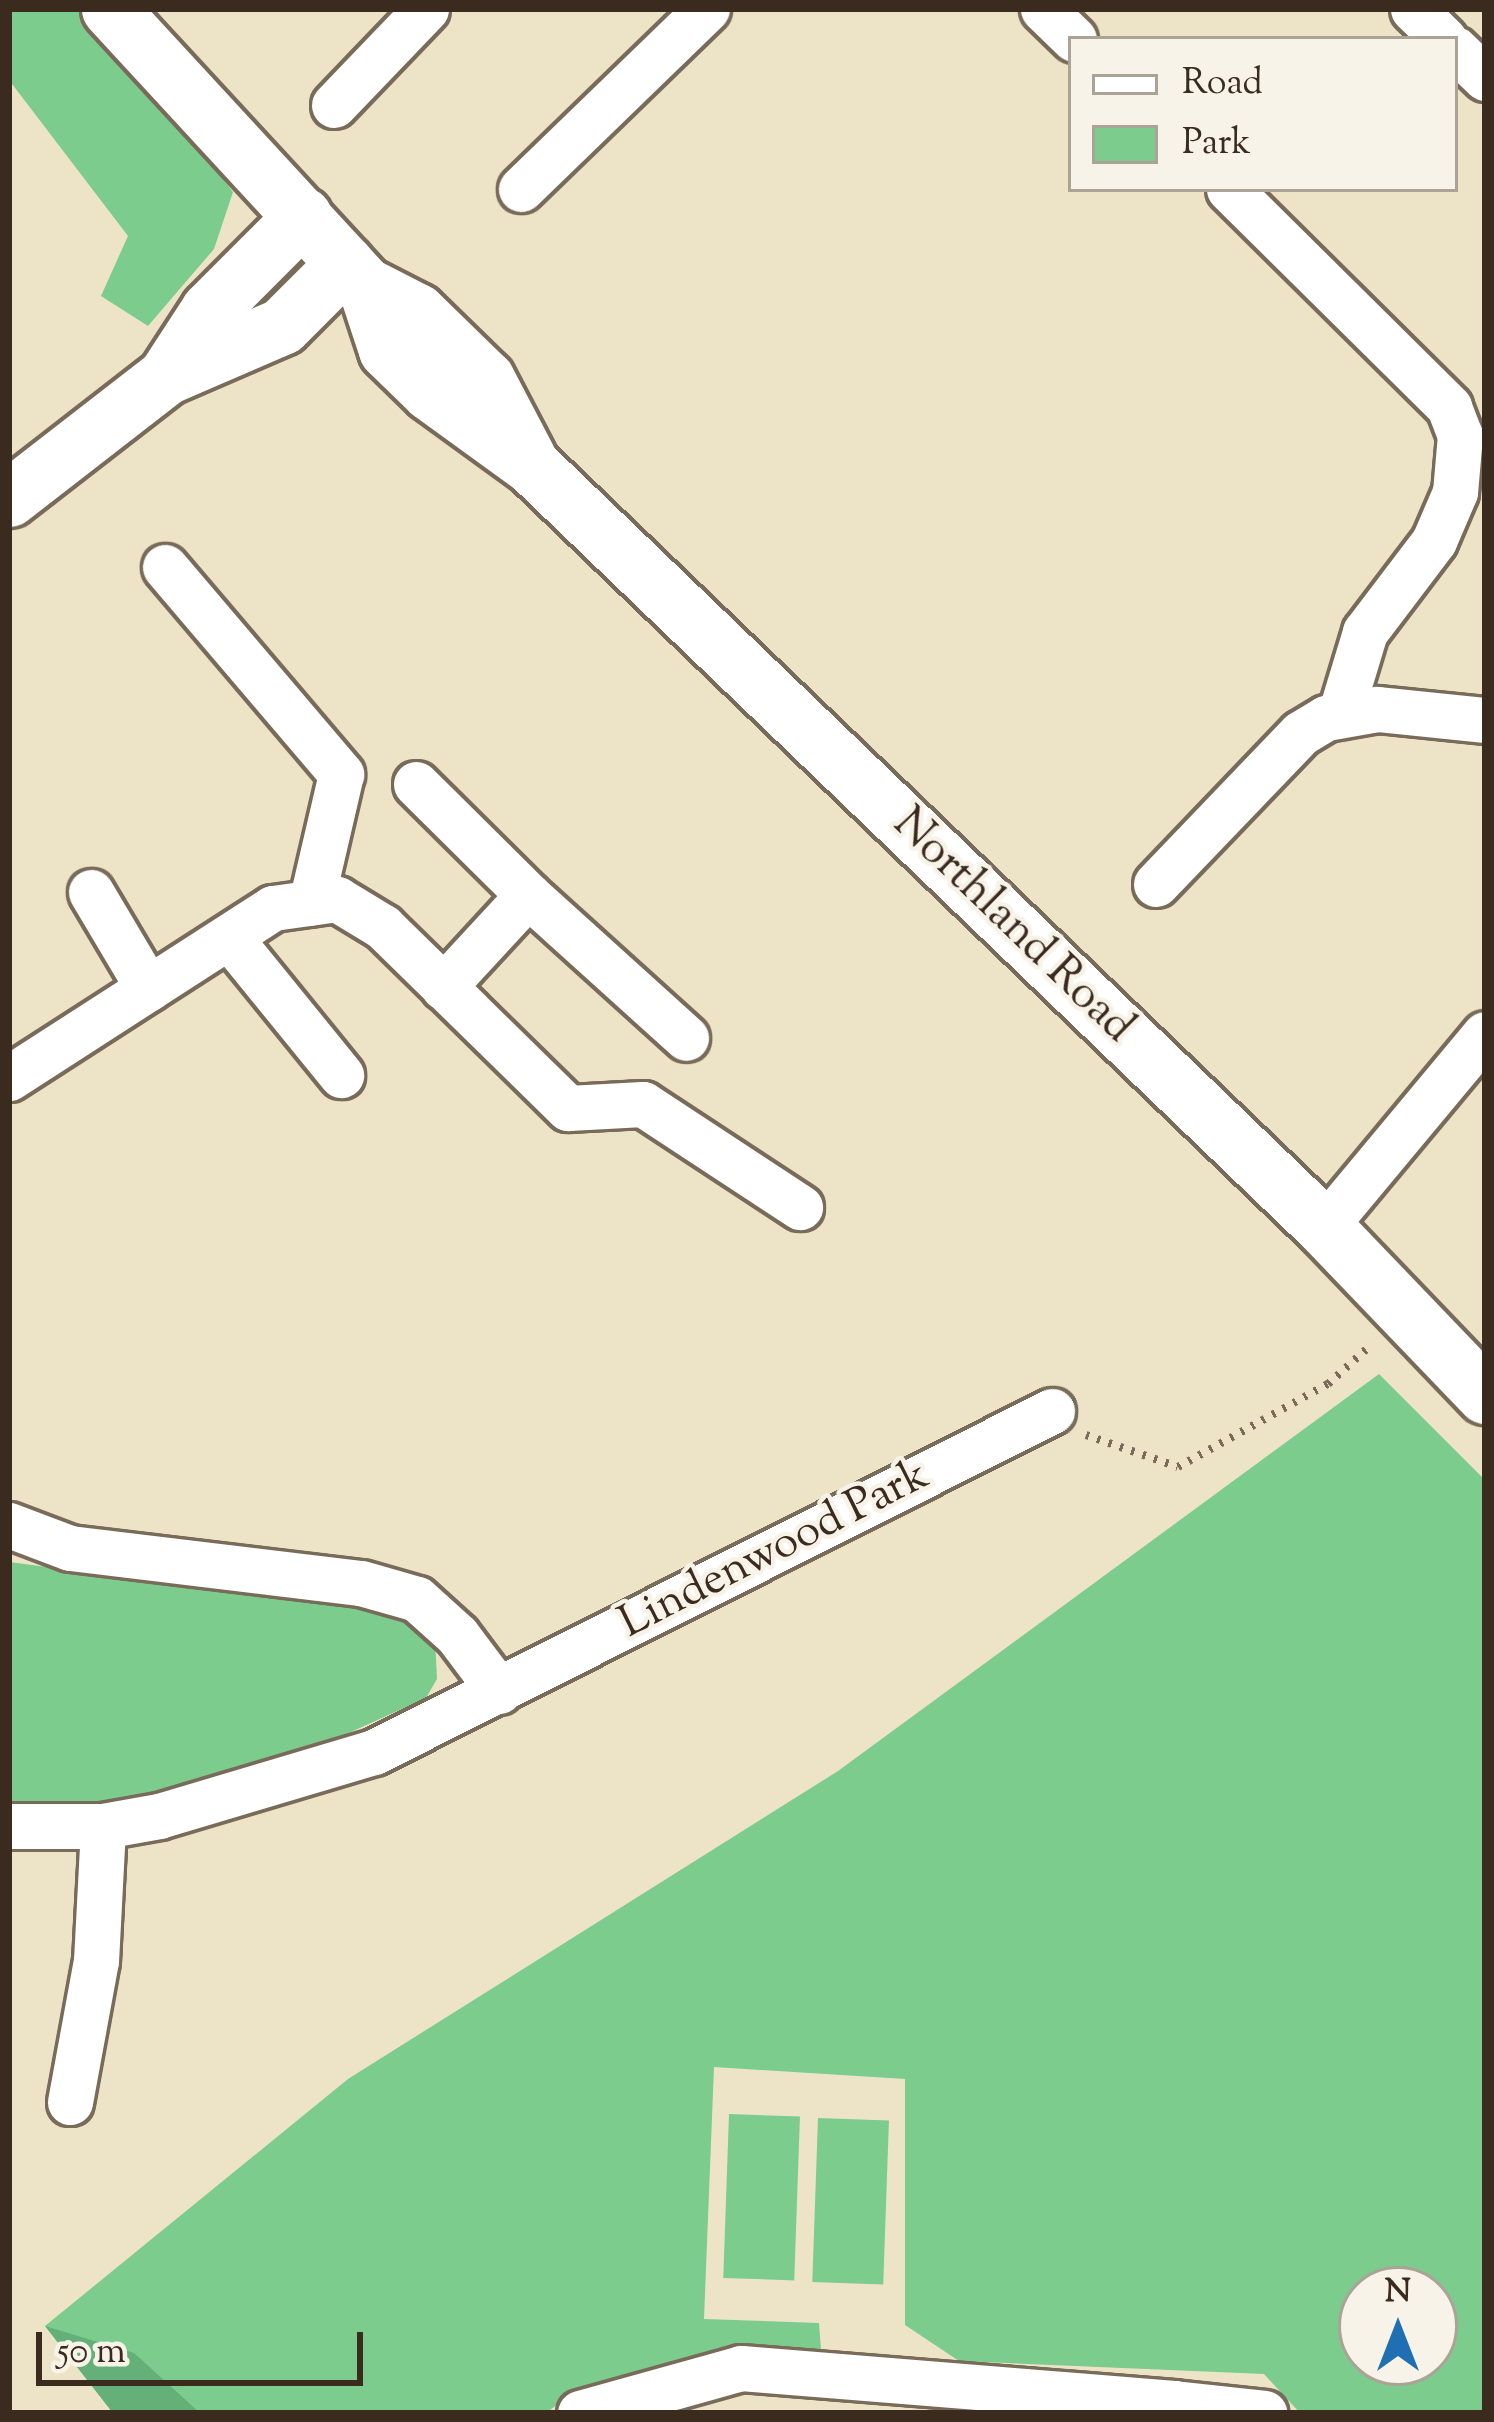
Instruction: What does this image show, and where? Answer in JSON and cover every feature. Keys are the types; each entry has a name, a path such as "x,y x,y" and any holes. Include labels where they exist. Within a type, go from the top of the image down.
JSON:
{"main road":[{"name":"Northland Road","path":"110,9 356,274 387,350 430,392 532,466 1324,1227 1485,1395"},
{"path":"166,376 209,310 303,216"},
{"path":"9,498 166,376 282,326 356,274"}],"street":[{"path":"334,105 425,9"},
{"path":"521,188 706,9"},
{"path":"1043,9 1071,36"},
{"path":"1413,9 1441,36"},
{"path":"1458,52 1485,77"},
{"path":"1232,192 1449,407 1460,435 1463,464 1434,541 1365,632 1340,716"},
{"path":"165,567 341,774 311,903"},
{"path":"1156,884 1301,733 1340,716 1377,709 1485,720"},
{"path":"416,784 528,895 686,1038"},
{"path":"91,892 148,988"},
{"path":"443,987 528,895"},
{"path":"9,1078 273,908 337,899 383,927 568,1108 643,1104 800,1207"},
{"path":"229,937 341,1075"},
{"path":"1324,1227 1485,1034"},
{"name":"Lindenwood Park","path":"9,1826 104,1826 240,1796 374,1752 1052,1411"},
{"path":"9,1525 70,1548 361,1583 417,1599 458,1635 499,1691"},
{"path":"70,2102 96,1960 104,1826"},
{"path":"580,2413 741,2368 1264,2413"}],"path":[{"path":"1052,1411 1067,1429 1178,1467 1328,1384 1402,1313"}],"green space":[{"path":"9,9 91,9 233,192 214,249 148,326 101,296 128,236 9,80"},
{"path":"1379,1374 1485,1480 1485,2413 1300,2413 1264,2374 959,2361 905,2325 905,2079 714,2067 704,2319 819,2323 821,2350 744,2353 562,2401 546,2413 113,2413 45,2326 348,2079 838,1771"},
{"path":"9,1562 404,1614 435,1639 437,1679 426,1698 278,1765 149,1800 9,1808"},
{"path":"729,2114 800,2116 794,2280 723,2278"},
{"path":"818,2118 889,2120 883,2284 812,2282"},
{"path":"45,2326 134,2353 200,2413 113,2413"}]}
